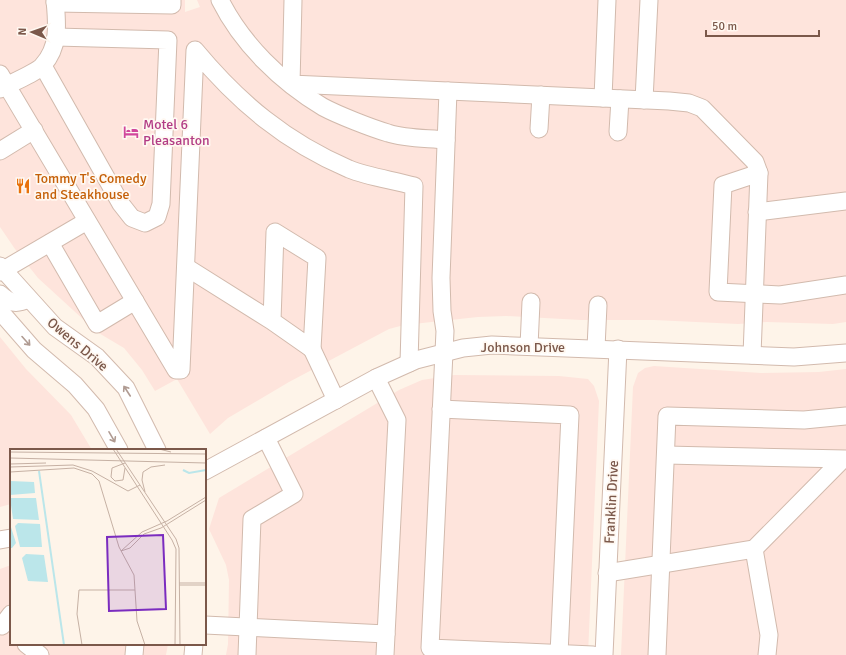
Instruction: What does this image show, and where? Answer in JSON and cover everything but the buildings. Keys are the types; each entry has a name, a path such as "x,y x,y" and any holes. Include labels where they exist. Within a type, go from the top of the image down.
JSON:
{"street":[{"path":"172,0 172,5 55,2 57,24 55,45 43,66 2,83 34,130 176,370 181,370 195,50 220,81 248,106 294,142 351,170 414,186 409,363"},
{"path":"220,0 227,13 260,57 291,84 324,107 390,134 446,140"},
{"path":"291,84 294,0"},
{"path":"603,98 607,0"},
{"path":"644,100 649,0"},
{"path":"43,66 125,209 132,218 145,223 157,217 161,204 168,40 56,37"},
{"path":"291,84 644,100 689,103 702,108 755,162 759,173 752,355"},
{"path":"448,91 441,278 442,311 445,331 430,648 593,655"},
{"path":"539,129 541,95"},
{"path":"618,132 620,99"},
{"path":"0,151 34,130"},
{"path":"759,173 723,185 718,292 780,295 846,285"},
{"path":"757,212 846,201"},
{"path":"1,270 50,244 87,221"},
{"path":"272,321 275,232 317,258 312,349 336,400"},
{"path":"50,244 97,324 134,301"},
{"path":"186,267 272,321 312,349"},
{"name":"Owens Drive","path":"1,270 55,327 97,357 126,388 156,449"},
{"path":"0,294 8,301 14,303 28,298"},
{"path":"529,346 531,302"},
{"path":"596,348 598,305"},
{"path":"0,312 34,350 75,385 96,409 118,449"},
{"name":"Johnson Drive","path":"206,470 376,378 409,363 444,352 492,344 794,357 846,353"},
{"name":"Franklin Drive","path":"604,655 618,349"},
{"path":"376,378 397,420 385,655"},
{"path":"441,409 570,415 559,654"},
{"path":"657,655 668,416 804,420 846,416"},
{"path":"247,655 252,519 294,494 266,438"},
{"path":"666,455 844,459"},
{"path":"607,573 754,550 844,459"},
{"path":"0,540 10,538"},
{"path":"754,550 769,635 767,655"},
{"path":"206,624 386,634"},
{"path":"27,645 40,655"},
{"path":"134,655 135,645"},
{"path":"193,655 194,645"}],"shaded area":[{"path":"0,0 185,0 185,12 200,7 197,0 846,0 846,322 833,324 767,322 738,324 654,320 581,320 506,316 478,317 404,325 389,329 289,382 228,418 210,434 177,379 155,391 142,370 124,348 97,332 38,278 0,227"},
{"path":"0,337 26,369 71,415 91,449 10,449 10,504 0,507"},
{"path":"654,366 761,373 819,372 846,369 846,655 621,655 633,387 638,373 645,368"},
{"path":"454,375 559,376 588,379 594,386 599,401 588,655 226,655 228,644 229,580 226,565 209,529 219,498 399,390 422,380"},
{"path":"10,565 10,645 168,645 166,655 0,655 0,569"}],"place":[{"name":"Motel 6 Pleasanton","path":"131,132"},
{"name":"Tommy T's Comedy and Steakhouse","path":"23,186"}]}
